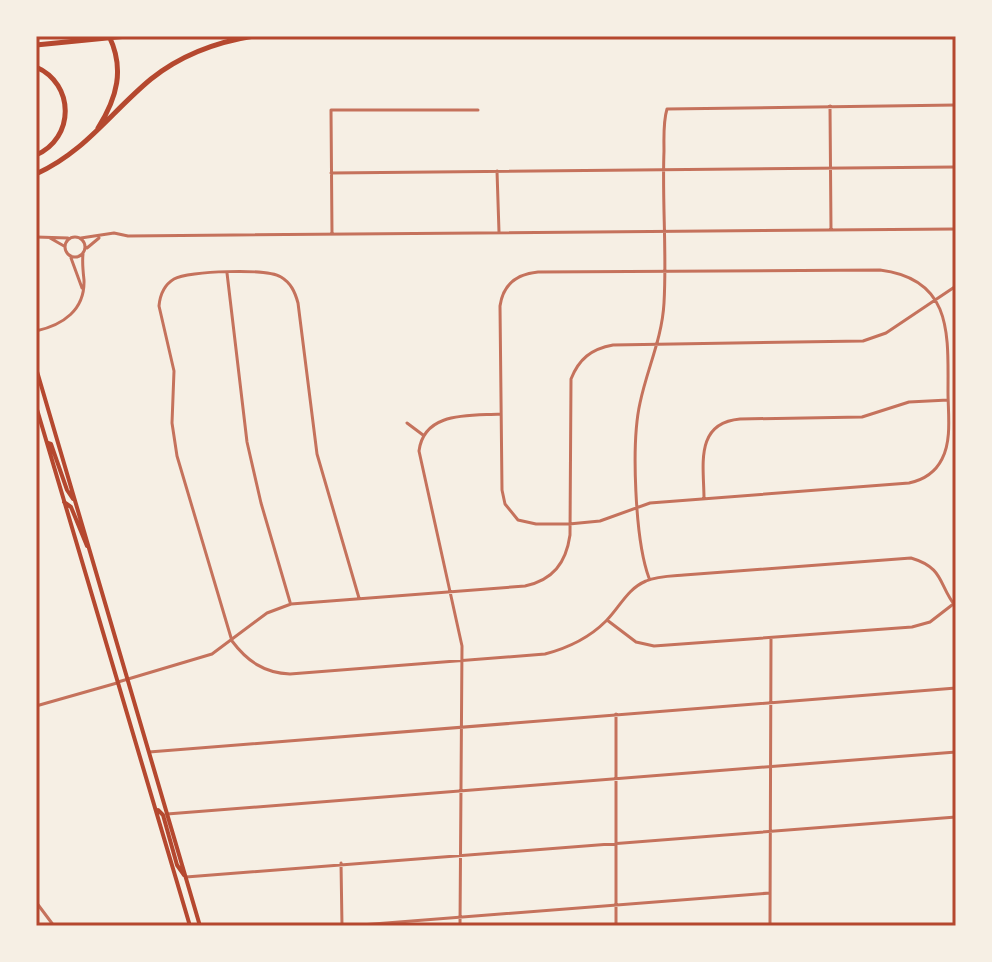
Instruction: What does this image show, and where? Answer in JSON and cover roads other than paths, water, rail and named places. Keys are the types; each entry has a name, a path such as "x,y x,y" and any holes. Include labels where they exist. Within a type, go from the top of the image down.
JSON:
{"highway":[{"path":"93,135 110,107 119,78 109,36"},
{"path":"36,45 126,36"},
{"path":"37,173 74,153 166,69 211,45 254,36"},
{"path":"36,67 57,82 66,108 65,123 58,138 47,150 36,155"}],"main road":[{"path":"36,368 200,926"},
{"path":"36,406 190,926"},
{"path":"47,442 51,444 67,490 75,501"},
{"path":"64,502 71,507 80,535 89,548"},
{"path":"156,808 163,815 179,870 186,877"}],"street":[{"path":"649,579 640,547 638,412 663,318 663,169 667,109 956,105"},
{"path":"830,106 831,230"},
{"path":"332,234 331,110 478,110"},
{"path":"331,173 956,167"},
{"path":"497,171 499,233"},
{"path":"36,237 81,238 114,233 127,236 956,229"},
{"path":"69,255 77,257 102,235"},
{"path":"43,237 65,247 78,272 83,291"},
{"path":"65,247 70,238"},
{"path":"36,331 71,316 83,291 86,245 81,238"},
{"path":"880,270 897,272 913,279 936,300 946,320 948,336 946,450 936,469 924,478 909,483 638,506 600,521 569,524 524,522 508,510 502,490 501,297 509,283 525,274 665,271 880,270"},
{"path":"227,273 249,454 291,604"},
{"path":"359,598 317,454 298,303 293,289 287,281 270,273 187,274 167,285 160,298 159,313 174,371 174,444 232,641 256,665 283,674 554,652 582,640 607,620 631,590 649,579 907,558 922,562 936,571 954,606 930,622 912,627 644,645 620,632 607,620"},
{"path":"36,706 205,657 232,641 267,613 291,604 525,586 548,577 564,559 570,535 569,388 574,372 584,358 600,348 613,345 863,341 886,333 956,286"},
{"path":"704,499 705,443 721,423 740,419 862,417 909,402 948,400"},
{"path":"460,926 463,661 460,628 420,459 423,435 442,420 500,414"},
{"path":"407,423 423,435"},
{"path":"770,926 771,638"},
{"path":"149,752 956,688"},
{"path":"616,714 616,926"},
{"path":"167,814 956,752"},
{"path":"186,877 956,817"},
{"path":"341,863 342,926"},
{"path":"348,926 770,893"},
{"path":"36,902 54,926"}]}
